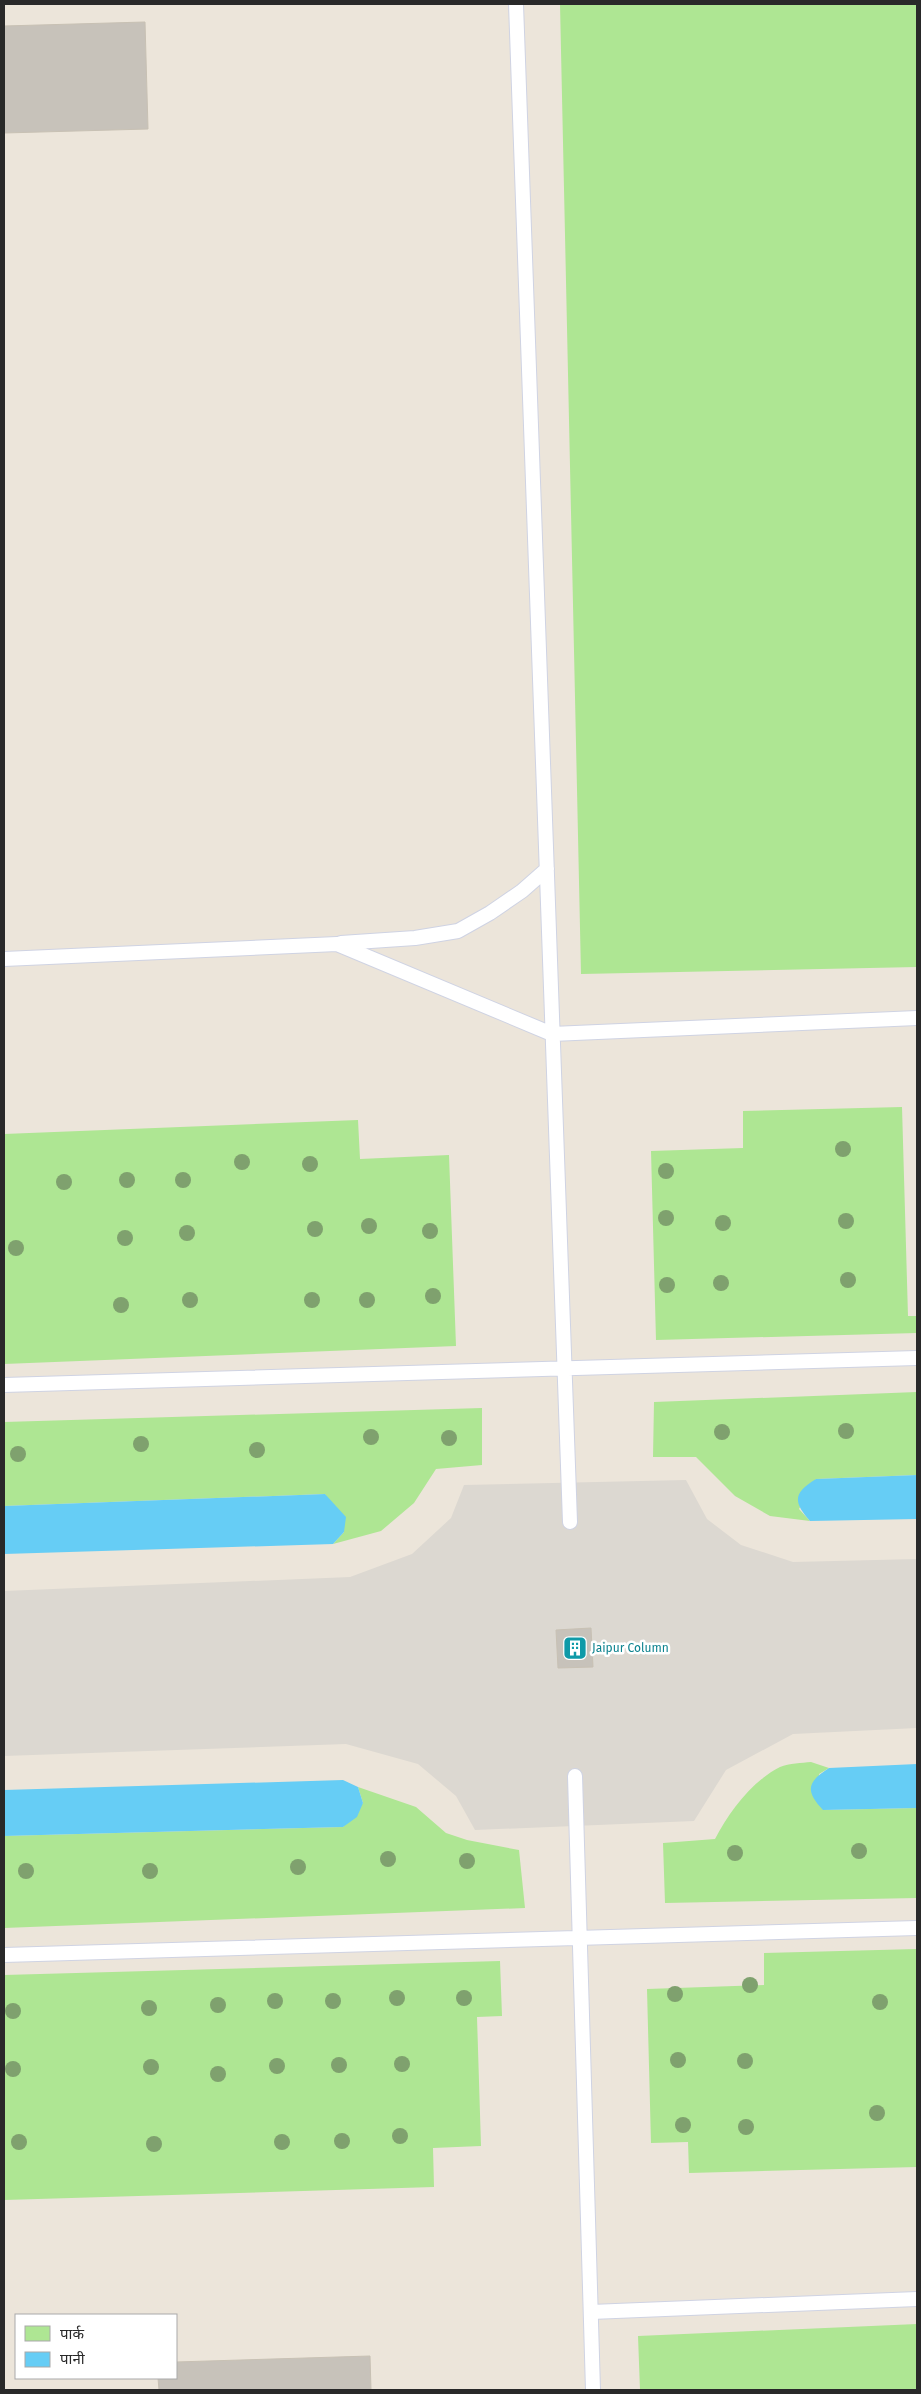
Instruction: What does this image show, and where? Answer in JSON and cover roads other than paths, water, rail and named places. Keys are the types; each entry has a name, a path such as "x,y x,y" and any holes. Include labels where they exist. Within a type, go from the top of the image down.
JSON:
{"lane":[{"path":"516,4 570,1522"},
{"path":"4,959 337,944 416,938 458,931 490,913 522,891 547,869"},
{"path":"337,944 552,1034 917,1018"},
{"path":"4,1385 917,1358"},
{"path":"575,1776 593,2390"},
{"path":"4,1955 917,1928"},
{"path":"591,2312 917,2299"}],"water":[{"path":"917,1475 917,1519 810,1521 798,1503 798,1498 803,1489 816,1479"},
{"path":"325,1494 346,1517 344,1532 333,1544 4,1554 4,1506"},
{"path":"917,1764 917,1808 823,1810 811,1792 811,1787 816,1778 829,1768"},
{"path":"343,1780 358,1787 363,1803 357,1817 343,1827 4,1836 4,1790"}],"place":[{"name":"Jaipur Column","path":"575,1648"}]}
